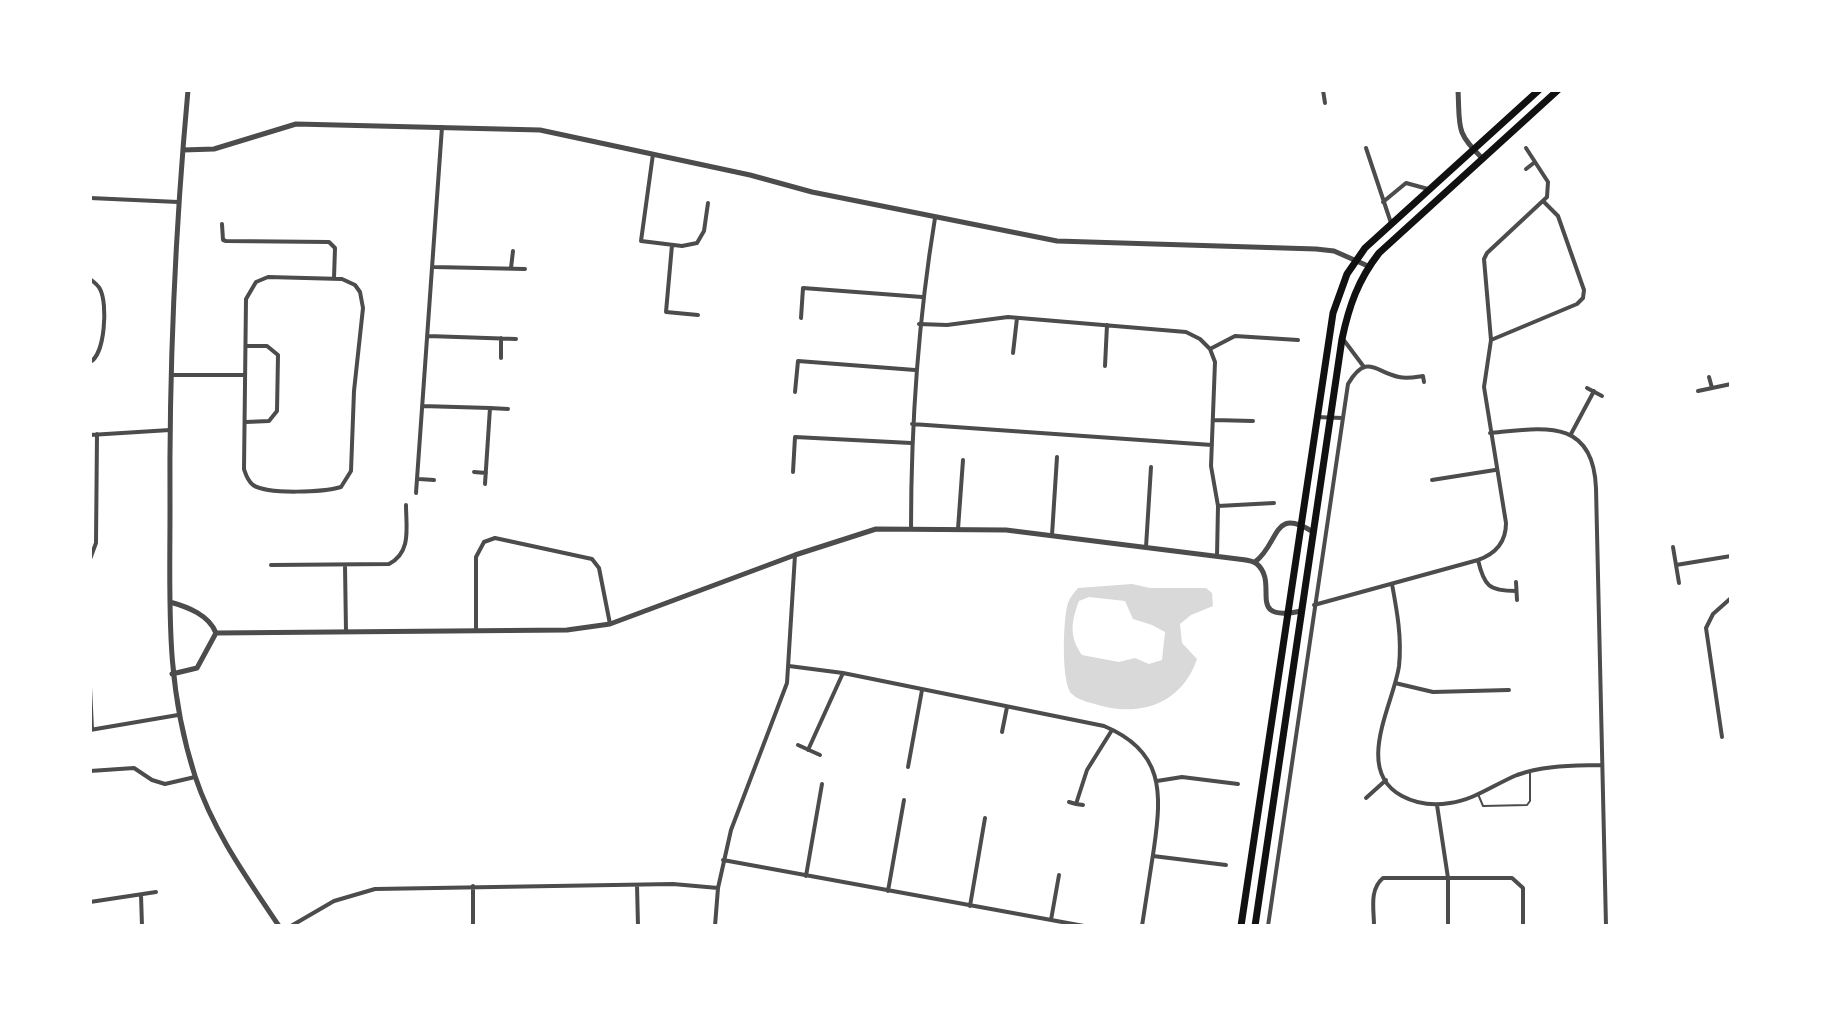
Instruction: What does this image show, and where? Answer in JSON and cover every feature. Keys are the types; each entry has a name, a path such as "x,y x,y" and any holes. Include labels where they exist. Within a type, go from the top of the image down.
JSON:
{"highway":[{"path":"1241,926 1316,417 1333,312 1340,288 1355,260 1384,229 1539,90"},
{"path":"1255,926 1330,417 1342,339 1351,301 1368,266 1391,242 1558,90"}],"street":[{"path":"188,90 178,202 170,430 172,674 178,715 195,777 222,837 279,926"},
{"path":"1323,90 1325,104"},
{"path":"1458,90 1460,133 1482,158"},
{"path":"183,150 214,149 296,124 540,130 935,218 1070,243 1316,249 1334,251 1368,266"},
{"path":"416,493 419,479 442,127"},
{"path":"1366,148 1391,223"},
{"path":"1314,604 1392,585 1478,560 1497,549 1506,530 1484,387 1491,340 1484,259 1487,253 1546,197 1548,182 1526,148"},
{"path":"653,154 641,240 672,246 690,246 697,243 704,231 708,203"},
{"path":"1526,169 1536,162"},
{"path":"1383,202 1406,183 1428,189"},
{"path":"90,198 178,202"},
{"path":"1491,340 1577,304 1583,298 1584,290 1558,216 1543,201"},
{"path":"911,529 911,443 915,370 922,297 935,218"},
{"path":"222,224 222,237 226,242 329,242 335,248 334,278"},
{"path":"672,246 666,312 698,315"},
{"path":"511,268 513,251"},
{"path":"434,267 525,269"},
{"path":"268,277 334,278 355,285 363,300 354,391 351,471 342,487 329,491 271,490 254,485 248,479 244,469 247,346 246,299 256,282 268,277"},
{"path":"90,279 101,290 104,300 101,351 96,360 90,362"},
{"path":"801,318 803,288 922,297"},
{"path":"919,324 947,325 1017,318 1186,332 1200,339 1210,349 1216,370 1212,478 1218,506 1217,556"},
{"path":"1013,353 1017,318"},
{"path":"1105,366 1107,325"},
{"path":"428,336 516,339"},
{"path":"1210,349 1235,336 1299,340"},
{"path":"501,338 501,358"},
{"path":"1342,339 1364,368"},
{"path":"246,422 269,421 277,411 278,355 267,346 247,346"},
{"path":"795,393 798,361 915,370"},
{"path":"1268,926 1348,384 1352,376 1364,368 1380,368 1400,378 1423,376 1424,382"},
{"path":"172,375 245,375"},
{"path":"1709,377 1712,388"},
{"path":"1698,391 1731,384"},
{"path":"1587,387 1602,396"},
{"path":"1571,434 1594,392"},
{"path":"422,406 508,409"},
{"path":"485,484 490,408"},
{"path":"1316,417 1342,418"},
{"path":"1214,420 1253,421"},
{"path":"912,424 1212,445"},
{"path":"1490,433 1552,428 1571,434 1589,453 1596,474 1606,926"},
{"path":"90,435 170,430"},
{"path":"90,559 96,543 97,434"},
{"path":"792,472 795,437 911,443"},
{"path":"1052,535 1057,457"},
{"path":"958,529 963,459"},
{"path":"1146,547 1151,467"},
{"path":"1431,480 1495,470"},
{"path":"474,472 486,473"},
{"path":"419,479 434,480"},
{"path":"1218,506 1274,502"},
{"path":"272,565 383,564 398,558 406,546 406,505"},
{"path":"1255,562 1269,548 1278,528 1286,523 1300,524 1313,532"},
{"path":"216,633 567,630 610,624 795,555 876,529 958,529 1052,535 1255,562 1263,574 1267,604 1278,615 1301,611"},
{"path":"476,631 476,556 484,542 495,538 592,559 599,568 610,624"},
{"path":"1673,547 1679,583"},
{"path":"715,926 723,860 748,778 787,682 795,555"},
{"path":"1676,565 1731,556"},
{"path":"1478,560 1486,584 1493,588 1516,591"},
{"path":"345,565 346,632"},
{"path":"1516,582 1516,600"},
{"path":"1392,585 1400,639 1395,683 1379,734 1378,747 1381,769 1386,780 1396,792 1408,799 1437,805 1463,801 1530,771 1602,765"},
{"path":"1722,737 1706,628 1713,614 1731,598"},
{"path":"170,602 194,610 214,627 216,633 197,668 172,674"},
{"path":"1297,642 1309,644"},
{"path":"789,666 843,673 1112,730 1138,746 1150,764 1157,782 1159,810 1142,926"},
{"path":"808,750 843,673"},
{"path":"1395,683 1433,692 1509,690"},
{"path":"90,687 91,730 178,715"},
{"path":"908,767 922,690"},
{"path":"1002,732 1007,707"},
{"path":"1076,804 1087,770 1112,730"},
{"path":"798,745 820,755"},
{"path":"90,771 134,768 152,780 165,784 195,777"},
{"path":"1157,782 1182,777 1238,784"},
{"path":"1366,798 1386,780"},
{"path":"806,876 822,784"},
{"path":"888,891 904,800"},
{"path":"1069,802 1083,805"},
{"path":"1437,805 1448,878 1448,926"},
{"path":"970,906 985,818"},
{"path":"1153,856 1226,865"},
{"path":"723,860 1084,926"},
{"path":"1051,920 1059,875"},
{"path":"1374,926 1373,892 1383,879 1448,878 1512,878 1523,888 1523,926"},
{"path":"291,926 321,907 353,893 397,887 637,885 718,888"},
{"path":"637,885 639,926"},
{"path":"473,886 473,926"},
{"path":"90,902 156,892"},
{"path":"141,895 142,926"}],"lane":[{"path":"1478,794 1483,806 1527,805 1530,801 1530,771"}],"shaded area":[{"path":"1132,584 1150,588 1206,588 1212,593 1213,606 1191,615 1180,624 1182,643 1197,659 1191,674 1182,686 1160,702 1133,709 1102,706 1082,700 1072,694 1066,678 1064,636 1068,603 1078,588","holes":["1089,597 1125,601 1133,619 1165,632 1162,660 1149,664 1135,658 1119,662 1082,655 1073,636 1074,616 1079,601"]}]}
